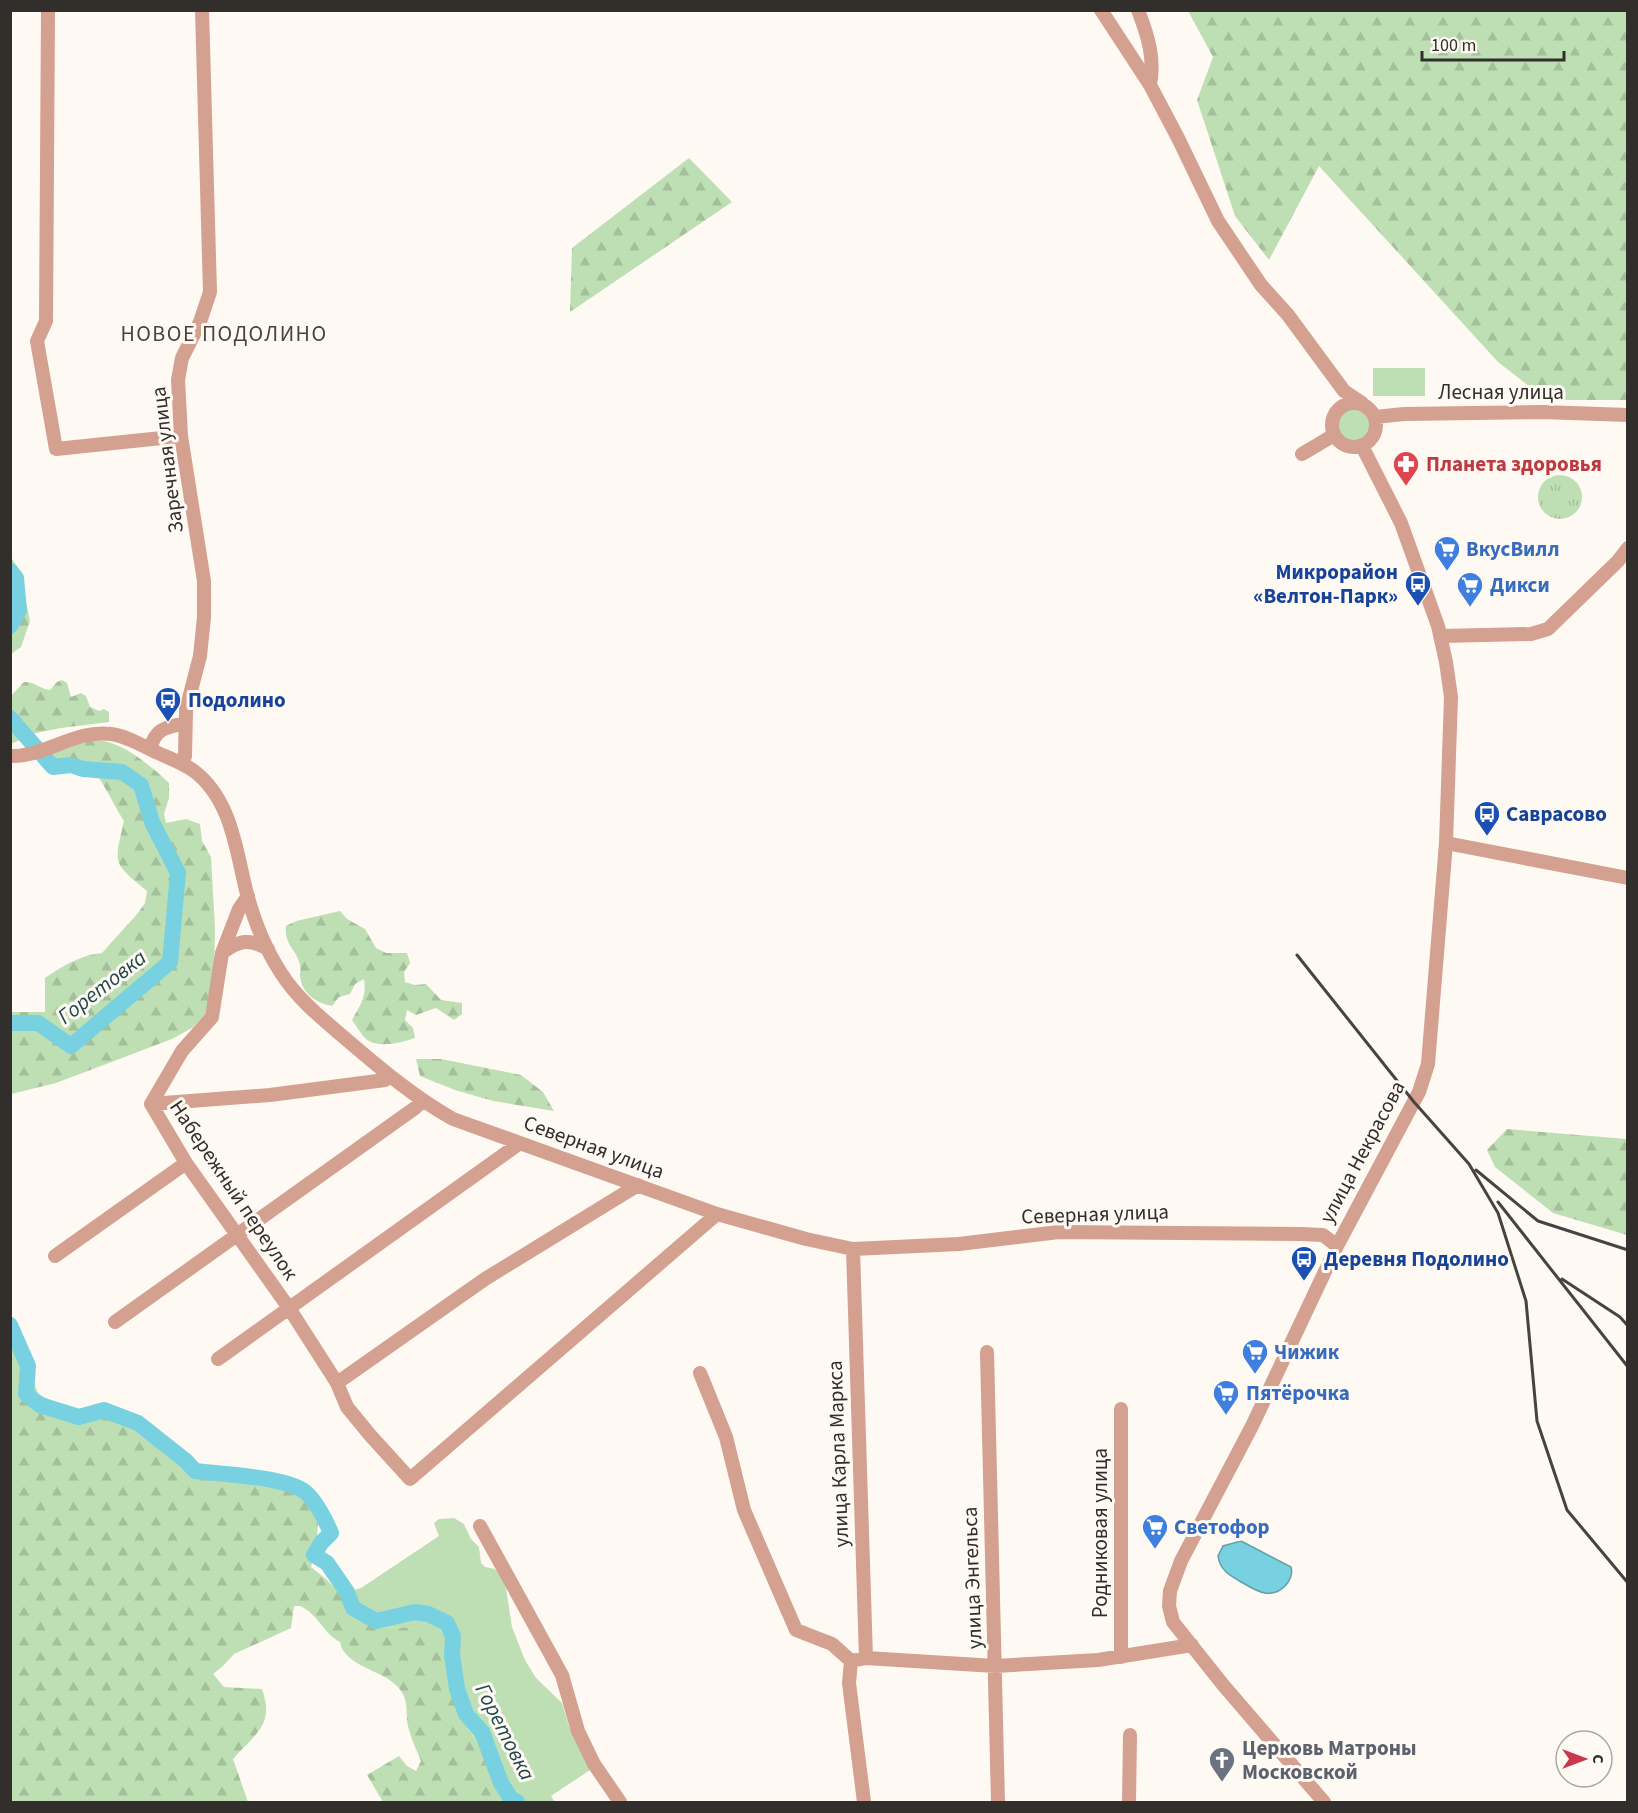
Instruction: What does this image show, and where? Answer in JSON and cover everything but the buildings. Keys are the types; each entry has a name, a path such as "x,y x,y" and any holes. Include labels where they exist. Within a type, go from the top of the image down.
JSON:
{"street":[{"path":"48,10 46,321 37,341 56,449 181,436"},
{"name":"Заречная улица","path":"182,765 185,756 186,710 200,656 204,617 204,580 181,436 178,380 182,358 200,322 210,292 202,10"},
{"path":"1101,10 1150,85 1218,221 1261,285 1288,315 1344,391 1370,409 1375,417 1376,428 1371,439 1362,446 1346,446 1334,435 1331,426 1332,418 1344,404 1353,402 1362,404"},
{"path":"1138,10 1149,39 1153,69 1150,85"},
{"path":"1331,374 1337,410"},
{"name":"Лесная улица","path":"1375,417 1404,414 1542,412 1628,415"},
{"path":"1302,454 1334,435"},
{"name":"улица Некрасова","path":"1324,1803 1224,1686 1173,1622 1169,1606 1170,1591 1181,1561 1252,1426 1337,1246 1419,1092 1428,1064 1446,843 1451,697 1442,636 1401,524 1362,446"},
{"path":"1442,636 1531,634 1548,629 1618,561 1628,548"},
{"path":"150,749 155,735 162,729 185,723"},
{"name":"Северная улица","path":"10,756 38,752 78,737 99,734 121,737 195,772 220,803 229,821 248,896 268,950 280,973 323,1020 390,1077 422,1101 453,1119 717,1214 806,1239 853,1249 959,1244 1059,1232 1323,1235 1337,1246"},
{"path":"1446,843 1628,878"},
{"name":"Набережный переулок","path":"248,896 239,909 222,953 212,1017 182,1051 151,1104 186,1162 288,1308 337,1383 347,1407 410,1479 717,1214"},
{"path":"222,953 235,943 249,942 257,943 268,950"},
{"path":"151,1104 270,1095 385,1080 390,1077"},
{"path":"115,1322 422,1101"},
{"path":"218,1359 520,1143"},
{"path":"56,1256 186,1162"},
{"path":"337,1383 485,1279 638,1185"},
{"name":"улица Карла Маркса","path":"853,1249 866,1658"},
{"name":"улица Энгельса","path":"987,1352 998,1803"},
{"path":"700,1372 726,1437 744,1510 796,1630 832,1644 851,1661"},
{"name":"Родниковая улица","path":"1121,1409 1121,1657"},
{"path":"480,1526 562,1676 578,1731 594,1764 620,1803"},
{"path":"851,1661 866,1658 995,1666 1121,1657 1192,1645"},
{"path":"851,1661 849,1683 864,1803"},
{"path":"1129,1803 1130,1735"}],"green space":[{"path":"1188,11 1627,11 1627,400 1547,400 1498,362 1319,166 1269,260 1235,216 1197,100 1213,57"},
{"path":"689,158 732,202 570,312 572,248"},
{"path":"1373,368 1425,368 1425,396 1373,396"},
{"path":"1354,408 1366,413 1371,425 1366,437 1354,442 1342,437 1337,425 1342,413"},
{"path":"1560,475 1569,476 1576,481 1581,488 1581,506 1576,513 1569,518 1560,519 1551,518 1544,513 1539,506 1538,497 1539,488 1544,481 1551,476"},
{"path":"10,556 19,569 18,580 11,583"},
{"path":"11,590 27,606 30,621 21,647 11,654"},
{"path":"62,680 67,683 71,697 81,693 86,696 90,707 109,712 109,722 36,733 11,744 11,696 24,682 50,690"},
{"path":"80,741 104,741 122,747 139,758 169,783 169,798 164,814 166,823 186,819 200,824 202,841 211,857 215,928 214,978 205,1015 192,1028 172,1039 56,1083 11,1094 10,1012 45,1012 45,978 65,965 102,953 145,903 147,891 127,874 119,862 118,846 124,821 104,787 97,776 78,776 53,758 53,748"},
{"path":"340,911 347,919 365,929 376,948 386,953 407,953 410,963 404,972 405,982 415,985 426,984 441,1000 462,1003 462,1014 454,1020 436,1008 416,1015 407,1010 405,1020 413,1028 415,1038 380,1044 363,1036 352,1020 364,996 364,979 355,984 350,994 339,997 332,1006 310,996 303,987 300,965 287,938 286,926 296,921"},
{"path":"416,1059 441,1059 521,1075 543,1092 554,1111 493,1101 455,1090 420,1076"},
{"path":"1507,1129 1627,1139 1627,1235 1553,1213 1495,1167 1487,1150"},
{"path":"11,1332 25,1359 38,1394 62,1406 121,1420 154,1434 177,1446 184,1468 264,1487 293,1490 311,1503 318,1524 316,1549 311,1567 336,1589 351,1618 378,1628 415,1627 439,1647 450,1675 458,1713 482,1750 502,1802 383,1802 367,1775 399,1756 407,1766 416,1771 421,1761 409,1730 404,1697 390,1680 348,1657 340,1642 329,1634 306,1609 294,1606 291,1628 234,1654 213,1674 224,1687 262,1689 266,1712 261,1728 233,1759 248,1802 11,1802"},
{"path":"454,1518 464,1524 471,1539 479,1547 481,1563 485,1567 495,1569 499,1574 506,1588 512,1627 525,1660 536,1678 562,1703 569,1726 590,1770 551,1796 555,1802 502,1802 482,1750 458,1713 450,1675 415,1627 378,1628 351,1618 341,1594 361,1588 439,1536 434,1523 439,1519"}],"water":[{"path":"1241,1541 1291,1567 1289,1581 1281,1590 1270,1593 1260,1592 1234,1578 1221,1566 1218,1556 1223,1546"}],"waterway":[{"name":"Горетовка","path":"10,571 16,578 19,610 10,626"},
{"name":"Горетовка","path":"10,718 53,767 71,765 83,769 122,772 141,785 152,822 178,873 170,962 71,1046 38,1023 10,1023"},
{"name":"Горетовка","path":"10,1325 28,1366 26,1394 40,1405 79,1417 104,1410 138,1423 186,1461 195,1471 268,1479 295,1486 304,1491 316,1505 331,1533 314,1555 327,1563 347,1592 353,1608 376,1621 415,1612 428,1614 447,1623 453,1636 452,1655 457,1689 466,1714 482,1732 501,1783 511,1799 517,1802"}],"railway":[{"path":"1297,955 1414,1102 1469,1164 1498,1213 1526,1301 1537,1421 1567,1510 1628,1583"},
{"path":"1476,1170 1538,1221 1628,1250"},
{"path":"1498,1202 1628,1367"},
{"path":"1562,1279 1620,1317 1628,1326"}],"place":[{"name":"Планета здоровья","path":"1406,487"},
{"name":"ВкусВилл","path":"1447,572"},
{"name":"Микрорайон «Велтон-Парк»","path":"1418,607"},
{"name":"Дикси","path":"1470,608"},
{"name":"Подолино","path":"168,723"},
{"name":"Саврасово","path":"1487,837"},
{"name":"Деревня Подолино","path":"1304,1282"},
{"name":"Чижик","path":"1255,1375"},
{"name":"Пятёрочка","path":"1226,1416"},
{"name":"Светофор","path":"1155,1550"},
{"name":"Церковь Матроны Московской","path":"1222,1783"}],"district":[{"name":"НОВОЕ ПОДОЛИНО","path":"224,334"}]}
